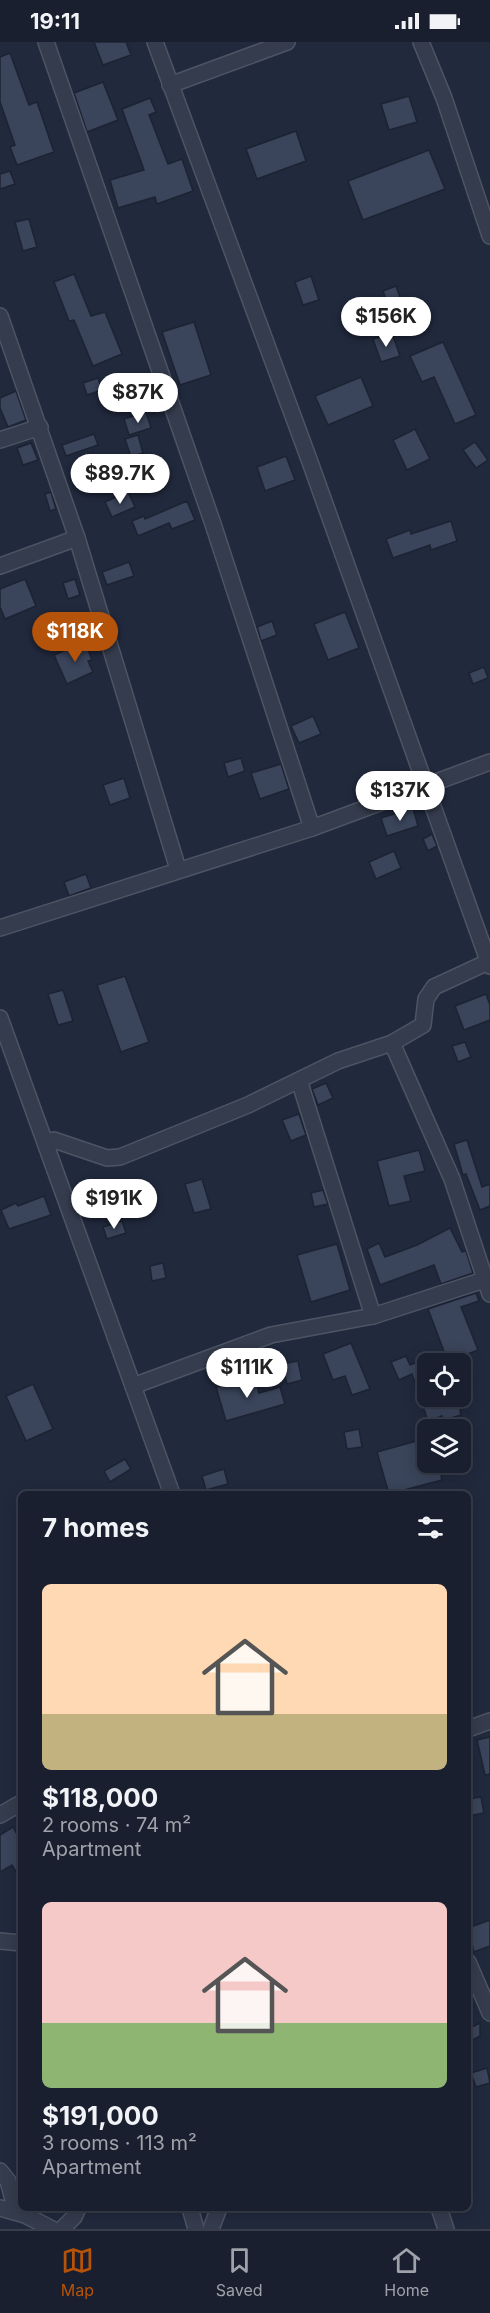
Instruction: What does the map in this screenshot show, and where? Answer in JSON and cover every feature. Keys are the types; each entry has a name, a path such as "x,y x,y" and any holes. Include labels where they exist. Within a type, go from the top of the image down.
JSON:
{"street":[{"path":"46,42 209,513 312,828"},
{"path":"46,1147 54,1140 107,1158 120,1156 248,1105 338,1061 392,1043 423,1025 426,999 434,987 489,964 310,462 155,42"},
{"path":"170,86 287,42"},
{"path":"421,42 484,198 490,236"},
{"path":"0,316 77,538 178,869"},
{"path":"0,440 40,427"},
{"path":"0,566 77,538"},
{"path":"0,928 178,869 312,828 490,762"},
{"path":"0,1018 171,1491"},
{"path":"133,1386 271,1335 372,1316 489,1284 452,1179 392,1043"},
{"path":"299,1080 372,1316"},
{"path":"471,1728 490,1721"},
{"path":"0,1815 18,1805"},
{"path":"0,1941 18,1943"},
{"path":"471,1969 490,2013"},
{"path":"0,2171 8,2181 14,2203 18,2208"},
{"path":"0,2208 25,2216 52,2229"},
{"path":"21,2211 25,2216"},
{"path":"62,2229 77,2211"},
{"path":"191,2211 196,2229"},
{"path":"211,2229 218,2211"},
{"path":"440,2211 446,2229"}],"building":[{"path":"94,42 126,42 131,55 103,65"},
{"path":"10,53 29,105 37,102 54,152 17,165 10,147 15,145 0,102 0,57"},
{"path":"103,82 118,120 87,132 74,93"},
{"path":"409,96 417,122 389,130 381,104"},
{"path":"150,98 156,112 149,115 168,164 182,159 193,191 157,204 155,197 118,208 110,180 144,170 122,109"},
{"path":"296,131 306,161 257,179 246,149"},
{"path":"429,150 445,189 363,220 348,181"},
{"path":"10,171 15,184 0,189 0,174"},
{"path":"29,219 37,247 23,251 15,222"},
{"path":"74,274 91,316 105,312 122,354 93,366 74,320 69,321 54,282"},
{"path":"311,276 319,300 303,305 295,282"},
{"path":"396,286 402,303 389,307 383,291"},
{"path":"194,322 211,375 180,385 162,332"},
{"path":"392,333 400,356 381,362 373,339"},
{"path":"443,342 476,415 455,424 434,377 422,382 410,356"},
{"path":"361,377 373,406 328,425 315,396"},
{"path":"98,378 102,390 87,395 83,383"},
{"path":"16,391 26,420 8,427 0,408 0,398"},
{"path":"146,412 151,428 129,435 124,419"},
{"path":"415,429 430,459 407,470 393,440"},
{"path":"94,434 98,445 66,456 62,445"},
{"path":"138,435 143,453 131,457 125,439"},
{"path":"475,442 488,460 476,468 463,450"},
{"path":"31,443 38,460 23,465 17,448"},
{"path":"286,456 295,480 265,491 257,467"},
{"path":"127,457 133,471 117,477 112,463"},
{"path":"51,492 56,509 50,511 45,494"},
{"path":"128,492 135,507 112,517 105,502"},
{"path":"187,501 195,520 172,529 169,523 138,536 132,521 144,516 145,519"},
{"path":"451,521 457,541 431,550 430,545 393,558 386,539 410,530 411,534"},
{"path":"129,562 134,576 107,585 102,572"},
{"path":"25,579 36,606 5,619 0,607 0,589"},
{"path":"75,579 80,595 68,599 63,583"},
{"path":"345,612 359,648 328,660 314,624"},
{"path":"272,621 277,635 261,641 257,627"},
{"path":"85,642 92,660 88,661 93,672 67,684 54,655"},
{"path":"484,667 488,678 473,684 469,673"},
{"path":"313,716 321,734 299,743 291,726"},
{"path":"241,758 245,771 228,777 224,763"},
{"path":"281,764 289,789 260,799 251,773"},
{"path":"124,778 130,798 110,805 103,785"},
{"path":"413,808 418,826 387,836 381,818"},
{"path":"432,834 437,846 428,851 423,839"},
{"path":"394,851 401,868 376,879 369,862"},
{"path":"86,874 91,888 69,896 64,882"},
{"path":"125,976 149,1042 121,1052 97,985"},
{"path":"63,990 73,1021 58,1025 48,994"},
{"path":"486,994 490,1005 490,1020 464,1030 455,1006"},
{"path":"465,1042 471,1057 458,1062 452,1046"},
{"path":"326,1083 333,1098 318,1105 312,1089"},
{"path":"299,1114 306,1135 291,1141 282,1120"},
{"path":"467,1140 482,1187 490,1184 490,1206 480,1210 466,1174 463,1175 454,1144"},
{"path":"419,1150 425,1171 404,1176 411,1201 389,1206 377,1161"},
{"path":"202,1179 211,1209 194,1213 185,1184"},
{"path":"323,1190 328,1204 314,1207 311,1193"},
{"path":"44,1196 51,1215 9,1229 1,1210 16,1203 18,1206"},
{"path":"122,1221 126,1233 107,1239 103,1227"},
{"path":"450,1228 462,1252 466,1251 473,1273 441,1284 434,1265 380,1285 367,1249 379,1243 385,1257 417,1245"},
{"path":"337,1244 350,1290 311,1302 297,1255"},
{"path":"163,1263 166,1278 152,1281 150,1266"},
{"path":"476,1293 479,1301 461,1307 478,1350 470,1353 445,1353 428,1309"},
{"path":"351,1343 370,1389 352,1395 345,1376 333,1380 323,1354"},
{"path":"406,1356 410,1365 417,1362 417,1389 412,1374 399,1380 391,1362"},
{"path":"298,1361 302,1380 287,1384 282,1364"},
{"path":"255,1377 259,1393 280,1387 285,1404 226,1421 216,1387"},
{"path":"33,1384 53,1429 26,1441 6,1396"},
{"path":"423,1407 467,1407 460,1410 461,1415 447,1419 444,1419 442,1416 427,1419"},
{"path":"359,1429 362,1447 347,1449 344,1432"},
{"path":"417,1441 417,1473 440,1473 442,1480 400,1491 388,1491 377,1452"},
{"path":"125,1459 131,1469 110,1482 104,1471"},
{"path":"224,1469 228,1484 206,1490 202,1476"},
{"path":"490,1737 490,1774 485,1775 477,1740"},
{"path":"481,1797 484,1813 471,1815 471,1799"},
{"path":"13,1827 18,1836 18,1875 12,1865 0,1872 0,1835"},
{"path":"490,1920 490,1946 474,1952 471,1927"},
{"path":"480,2023 480,2036 471,2041 471,2028"},
{"path":"487,2068 490,2083 476,2087 471,2073"}]}
